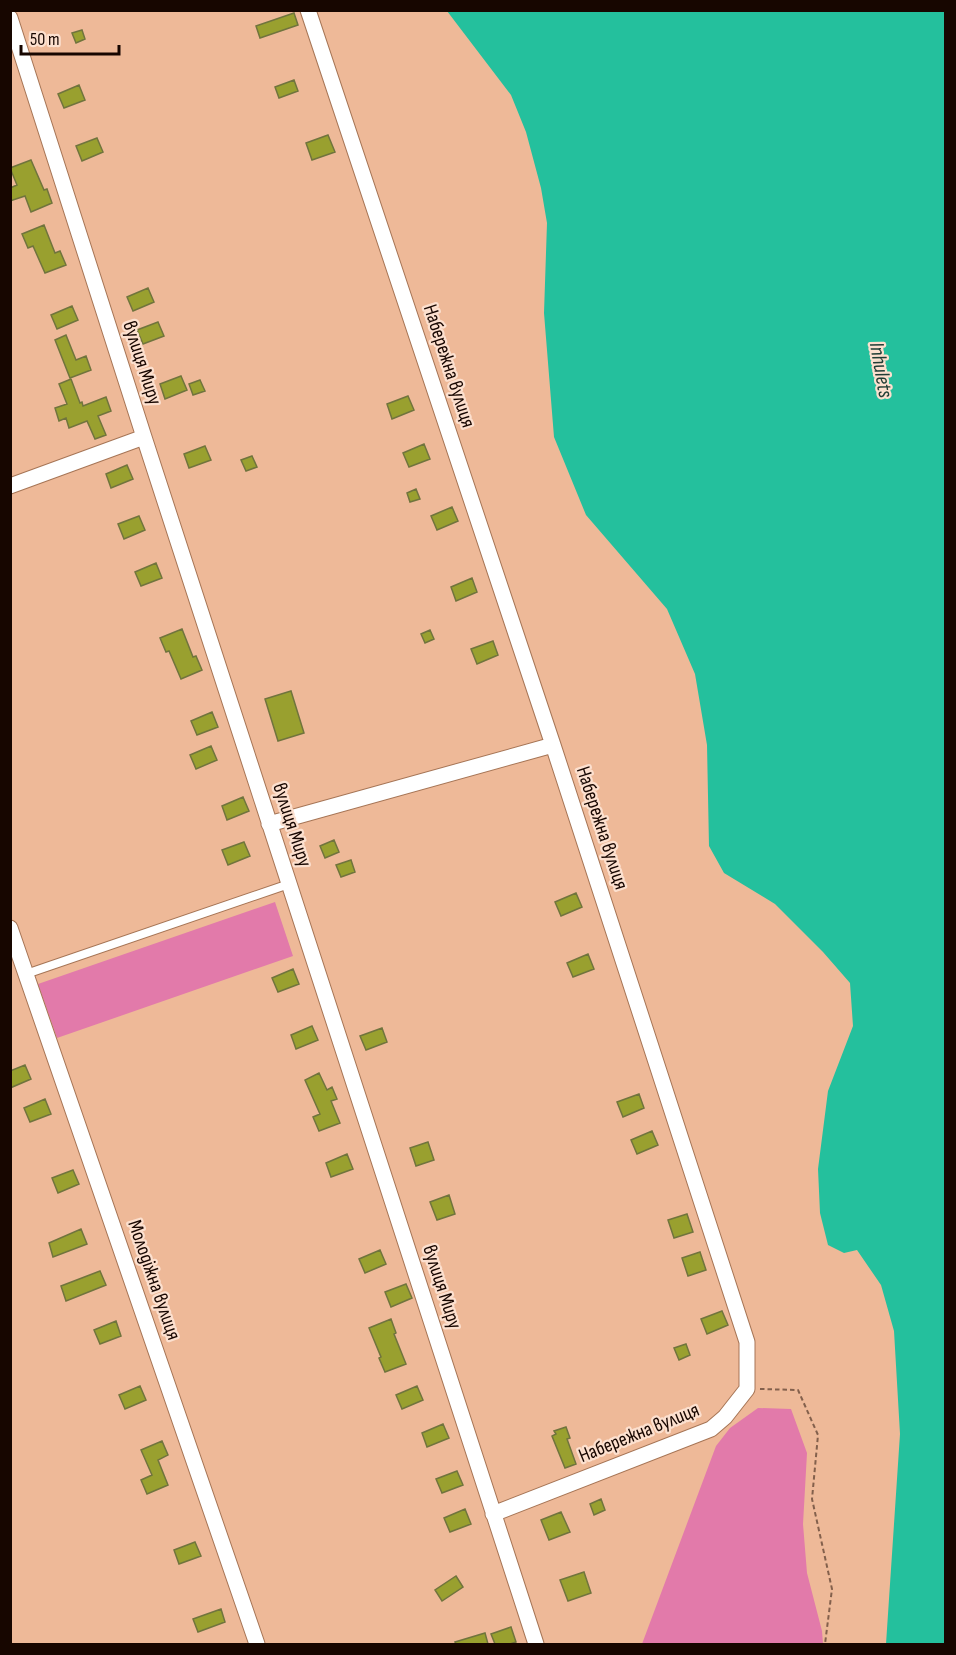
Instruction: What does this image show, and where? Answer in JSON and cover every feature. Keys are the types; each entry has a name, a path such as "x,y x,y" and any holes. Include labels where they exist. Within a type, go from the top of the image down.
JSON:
{"street":[{"name":"Набережна вулиця","path":"308,10 553,745 747,1342 747,1389 725,1417 711,1429 493,1514"},
{"name":"вулиця Миру","path":"10,18 536,1644"},
{"path":"10,486 144,437"},
{"path":"269,824 553,745"},
{"name":"Молодіжна вулиця","path":"10,928 257,1644"}],"lane":[{"path":"26,974 289,884"}],"path":[{"path":"747,1389 798,1390 818,1435 812,1499 832,1589 825,1644"}],"shaded area":[{"path":"275,902 293,956 57,1038 38,984"},
{"path":"758,1408 791,1409 807,1453 803,1524 807,1573 822,1631 823,1644 642,1644 716,1446 730,1428"}],"water":[{"name":"Inhulets","path":"447,11 945,11 945,1644 886,1644 900,1434 894,1331 881,1285 857,1250 844,1253 828,1245 820,1213 818,1169 828,1091 853,1026 850,983 775,904 724,873 709,846 707,745 695,674 667,609 586,515 554,437 544,313 547,223 541,188 526,132 511,95"}],"building":[{"path":"294,13 298,25 260,38 256,26"},
{"path":"82,30 85,39 76,43 72,33"},
{"path":"294,80 298,91 279,98 275,87"},
{"path":"79,85 85,100 64,108 58,94"},
{"path":"328,135 335,152 312,160 306,143"},
{"path":"97,138 103,152 82,161 76,146"},
{"path":"31,160 52,203 31,212 25,196 10,201 10,188 17,185 10,168"},
{"path":"44,225 55,253 60,251 66,265 45,273 33,246 28,248 22,234"},
{"path":"148,288 154,302 133,311 127,297"},
{"path":"72,306 78,320 57,329 51,315"},
{"path":"158,322 164,336 143,344 137,330"},
{"path":"66,335 76,360 86,356 91,370 70,378 55,340"},
{"path":"181,376 187,390 165,399 160,384"},
{"path":"71,379 83,406 106,397 111,411 98,416 106,435 95,439 87,421 69,428 66,418 59,421 55,408 67,404 59,384"},
{"path":"200,380 205,391 193,395 189,384"},
{"path":"408,396 414,410 392,419 387,404"},
{"path":"424,444 430,459 409,467 403,453"},
{"path":"205,446 211,460 189,468 184,454"},
{"path":"252,456 257,467 246,471 241,460"},
{"path":"127,465 133,479 111,488 106,474"},
{"path":"416,489 420,499 410,502 407,493"},
{"path":"452,507 458,521 437,530 431,516"},
{"path":"139,516 145,530 124,539 118,524"},
{"path":"156,563 162,578 141,586 135,572"},
{"path":"472,578 477,592 456,601 451,587"},
{"path":"182,629 193,657 196,656 202,670 181,679 169,651 166,652 160,638"},
{"path":"430,630 434,639 425,643 421,634"},
{"path":"493,641 498,655 477,664 471,649"},
{"path":"291,691 304,733 278,741 265,699"},
{"path":"212,712 218,727 197,735 191,721"},
{"path":"211,746 217,760 196,769 190,755"},
{"path":"243,797 249,811 227,820 222,806"},
{"path":"334,840 339,852 325,858 320,846"},
{"path":"244,842 250,856 228,865 222,850"},
{"path":"351,860 355,872 341,877 336,865"},
{"path":"576,893 582,907 561,916 555,902"},
{"path":"588,954 594,969 573,977 567,963"},
{"path":"293,969 299,984 278,992 272,978"},
{"path":"312,1026 318,1040 296,1049 291,1035"},
{"path":"382,1028 387,1042 366,1050 360,1036"},
{"path":"25,1065 31,1079 10,1088 10,1071"},
{"path":"319,1073 327,1090 332,1087 337,1099 331,1101 340,1123 319,1131 313,1117 320,1114 305,1080"},
{"path":"639,1094 644,1108 623,1117 617,1102"},
{"path":"45,1099 51,1114 30,1122 24,1108"},
{"path":"652,1131 658,1145 637,1154 631,1140"},
{"path":"428,1142 434,1160 416,1166 410,1148"},
{"path":"347,1154 353,1169 331,1177 326,1163"},
{"path":"73,1170 79,1184 58,1193 52,1178"},
{"path":"449,1195 455,1214 437,1220 430,1202"},
{"path":"687,1214 693,1232 674,1238 668,1220"},
{"path":"81,1229 87,1244 53,1257 49,1243"},
{"path":"380,1250 386,1264 365,1273 359,1259"},
{"path":"700,1252 706,1270 688,1276 682,1258"},
{"path":"100,1271 106,1285 66,1301 61,1286"},
{"path":"406,1284 412,1298 391,1307 385,1292"},
{"path":"722,1311 728,1325 707,1334 701,1319"},
{"path":"391,1319 396,1333 394,1334 406,1364 385,1372 369,1328"},
{"path":"116,1321 121,1336 100,1344 94,1330"},
{"path":"686,1344 690,1355 679,1360 674,1348"},
{"path":"140,1386 146,1400 125,1409 119,1395"},
{"path":"417,1386 423,1400 402,1409 396,1395"},
{"path":"443,1424 449,1438 427,1447 422,1433"},
{"path":"566,1427 570,1438 567,1439 576,1464 565,1468 552,1436 556,1434 554,1431"},
{"path":"162,1441 168,1455 158,1460 168,1485 147,1494 141,1480 152,1475 141,1450"},
{"path":"457,1471 463,1485 442,1493 436,1479"},
{"path":"601,1499 605,1510 594,1515 590,1504"},
{"path":"465,1509 471,1524 450,1532 444,1518"},
{"path":"561,1512 570,1532 549,1540 541,1520"},
{"path":"195,1542 201,1556 179,1564 174,1550"},
{"path":"584,1572 591,1593 568,1601 560,1580"},
{"path":"456,1576 463,1587 442,1601 435,1590"},
{"path":"221,1609 225,1622 198,1632 193,1619"},
{"path":"511,1627 516,1642 495,1644 491,1634"},
{"path":"485,1633 488,1644 456,1644 455,1642"}]}
